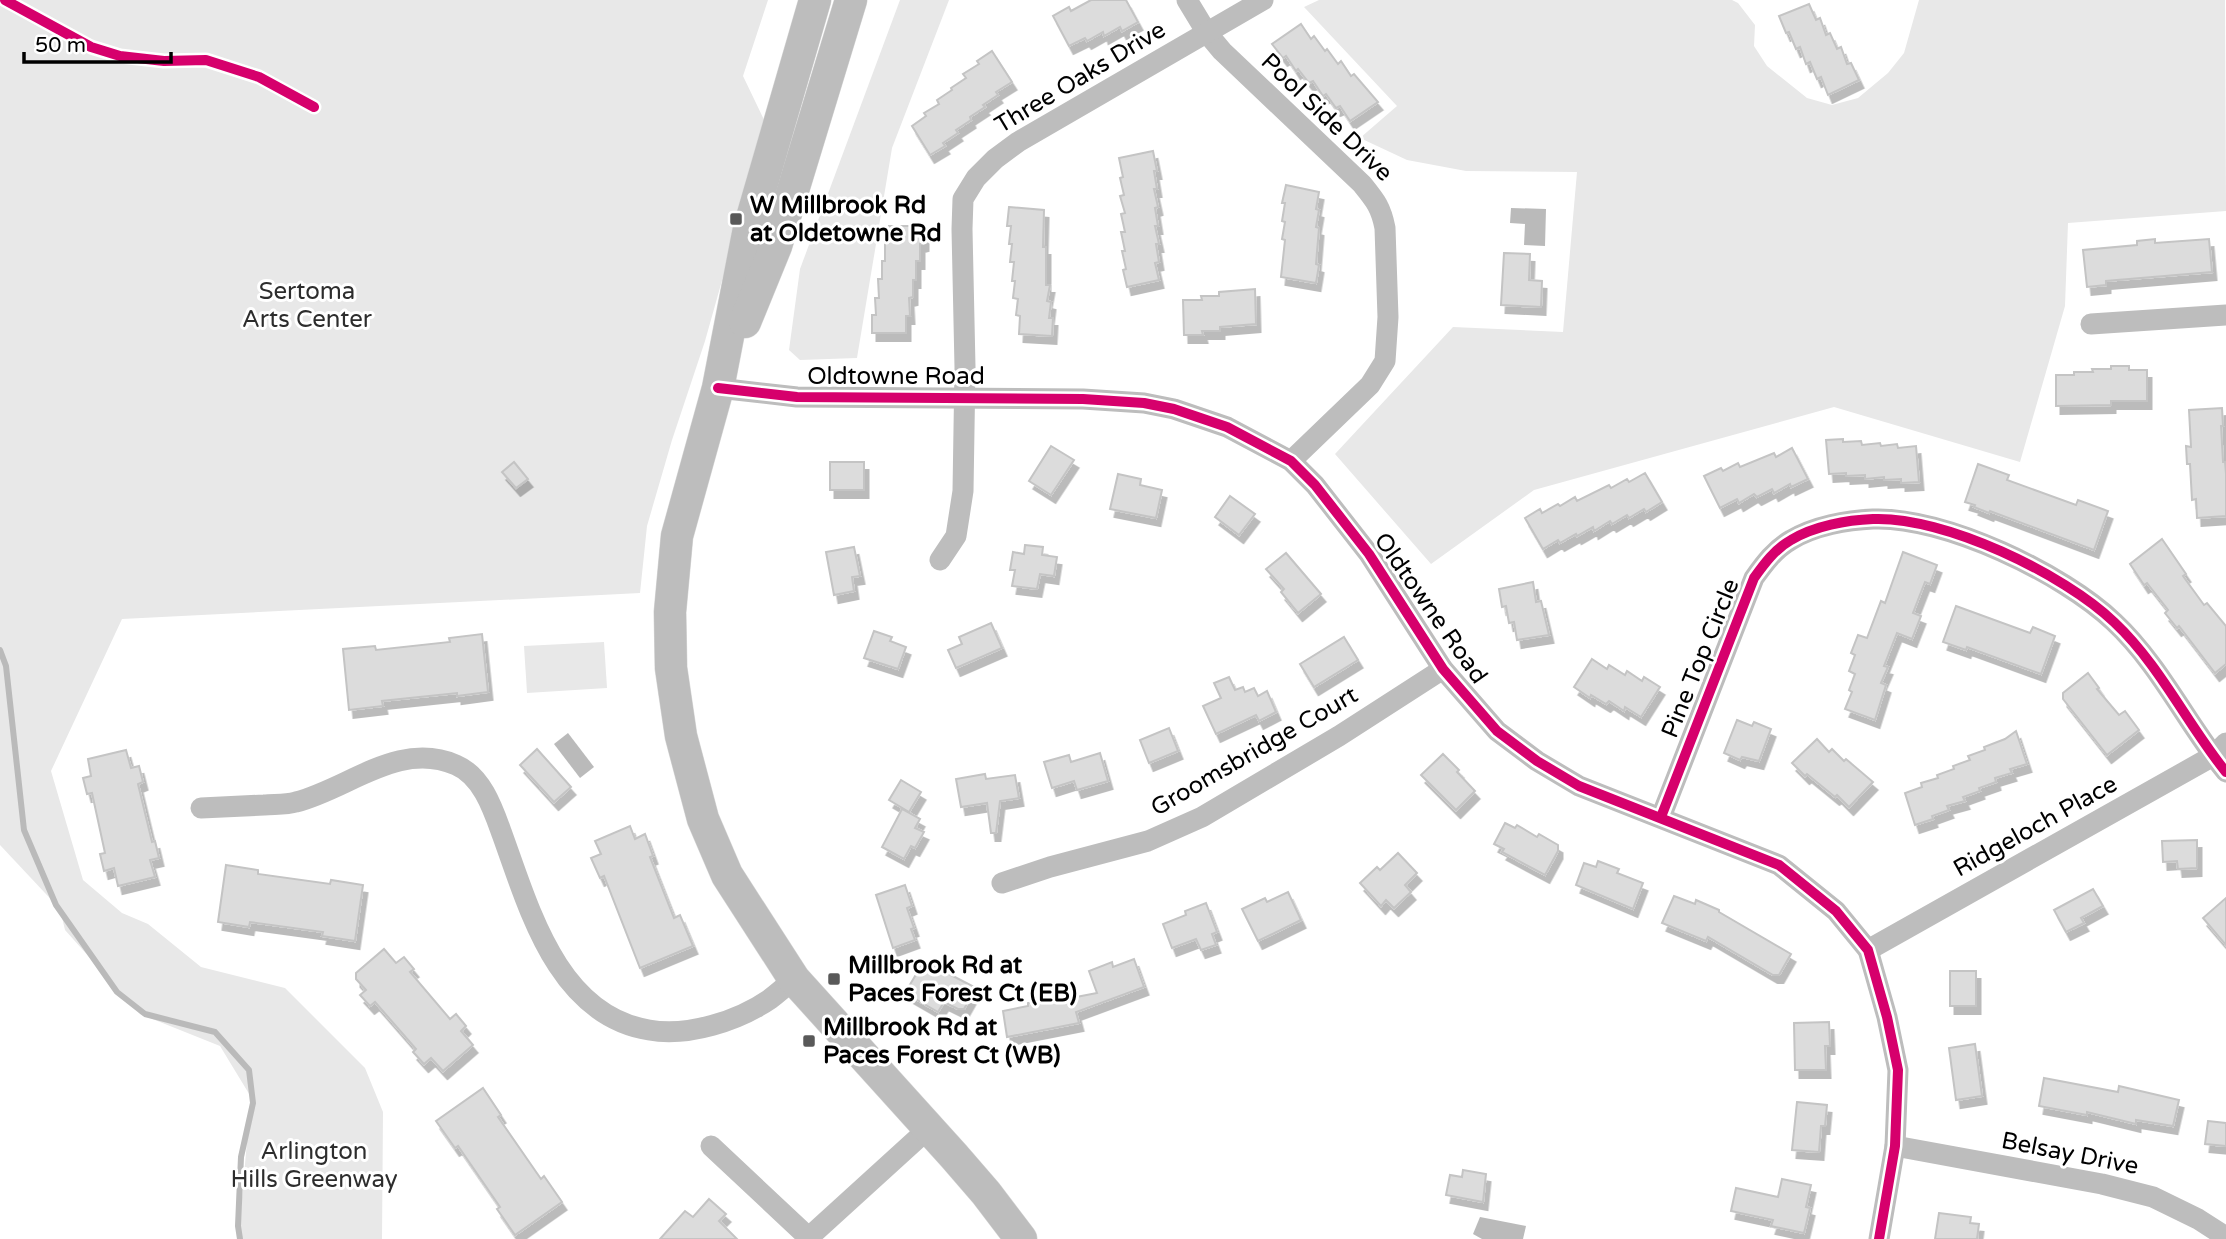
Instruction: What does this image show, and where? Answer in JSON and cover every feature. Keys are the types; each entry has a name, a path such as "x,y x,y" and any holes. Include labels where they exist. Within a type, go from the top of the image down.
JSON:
{"main road":[{"path":"814,0 749,228 718,388 677,536 670,612 671,668 681,736 702,819 727,875 794,979 986,1193 1021,1239"},
{"path":"718,388 776,246 851,0"}],"street":[{"name":"Pool Side Drive","path":"1187,0 1207,33 1222,51 1362,184 1379,204 1383,215 1388,317 1385,361 1370,385 1291,461"},
{"name":"Three Oaks Drive","path":"940,560 956,536 963,491 963,200 976,178 1018,142 1263,0"},
{"path":"2091,324 2226,315"},
{"name":"Oldtowne Road","path":"718,388 797,397 963,397 1144,402 1227,427 1291,461 1315,485 1369,554 1443,669 1497,731 1537,761 1579,786 1779,865 1836,911 1868,950 1887,1017 1898,1070 1895,1146 1880,1239"},
{"name":"Pine Top Circle","path":"1661,817 1754,578 1769,557 1790,540 1814,530 1874,519 1941,528 1988,546 2053,578 2086,599 2116,623 2222,757"},
{"name":"Groomsbridge Court","path":"1002,883 1050,867 1148,841 1202,817 1339,736 1443,669"},
{"name":"Ridgeloch Place","path":"1868,950 2222,757"},
{"path":"201,808 293,803 390,763 418,758 445,761 468,772 482,789 494,813 535,924 552,957 577,989 598,1009 635,1028 663,1033 694,1030 729,1020 769,1000 794,979"},
{"path":"711,1146 807,1238 929,1128"},
{"name":"Belsay Drive","path":"1895,1146 2153,1196 2226,1237"}],"green space":[{"name":"Sertoma Arts Center","path":"0,0 768,0 743,76 766,124 705,341 647,526 640,593 122,619 51,771 83,880 122,913 148,924 201,967 285,988 365,1068 383,1112 382,1239 240,1239 251,1097 220,1046 140,1014 65,930 60,909 0,845"},
{"path":"900,0 949,0 892,148 857,358 800,360 789,350 800,269"},
{"path":"1319,0 1732,0 1738,3 1755,25 1754,46 1767,66 1807,98 1832,105 1858,98 1888,73 1904,53 1919,0 2225,0 2226,211 2068,223 2065,306 2020,462 1834,407 1534,490 1431,564 1335,454 1453,327 1563,332 1577,172 1466,171 1407,160 1360,138 1397,106 1304,7"},
{"path":"604,642 607,688 527,693 524,646"}],"shaded area":[{"path":"1511,208 1546,209 1545,246 1524,245 1525,224 1510,223"},
{"path":"568,733 594,767 580,778 554,744"},
{"path":"1480,1217 1526,1226 1523,1239 1482,1239 1473,1234"}],"building":[{"path":"1091,0 1126,0 1138,22 1122,31 1120,27 1104,36 1103,32 1087,41 1085,38 1069,46 1053,16 1069,7 1071,11"},
{"path":"1809,4 1816,20 1820,18 1826,35 1830,33 1837,49 1841,47 1847,64 1851,63 1859,80 1828,95 1821,77 1817,79 1810,62 1806,64 1800,47 1796,49 1779,16"},
{"path":"1301,24 1311,39 1314,36 1338,64 1341,61 1351,76 1354,74 1378,102 1350,121 1340,106 1336,108 1326,94 1323,96 1313,81 1309,83 1298,69 1296,71 1286,56 1283,58 1272,44"},
{"path":"992,51 1012,82 996,92 998,95 956,130 958,133 943,143 945,146 930,155 912,126 926,116 924,113 939,104 937,100 966,78 963,74 979,64 977,61"},
{"path":"1153,151 1157,171 1154,171 1157,189 1154,189 1158,207 1155,208 1158,226 1155,226 1159,244 1156,244 1159,262 1155,263 1159,280 1127,287 1123,270 1126,269 1121,232 1125,232 1121,214 1125,213 1120,196 1124,195 1119,158"},
{"path":"1286,185 1319,192 1316,209 1319,210 1316,227 1319,228 1316,264 1319,265 1316,283 1281,277 1285,240 1282,239 1285,222 1282,221 1285,203 1282,203"},
{"path":"1009,207 1044,210 1043,247 1046,247 1046,285 1050,285 1047,301 1051,302 1049,318 1053,318 1052,336 1019,334 1020,316 1016,315 1018,299 1013,298 1014,262 1010,262 1011,226 1007,226"},
{"path":"889,226 924,226 924,243 920,244 920,261 916,261 916,280 913,280 913,297 909,298 910,316 906,316 906,333 872,333 872,315 876,315 875,298 879,298 878,279 882,279 882,261 885,261 885,243 889,243"},
{"path":"2155,239 2155,243 2209,239 2212,272 2106,281 2106,285 2087,287 2083,250 2137,245 2137,241"},
{"path":"1504,253 1530,254 1529,280 1542,281 1541,307 1501,305"},
{"path":"1255,289 1256,324 1220,327 1220,331 1202,331 1203,335 1184,335 1183,300 1202,300 1201,296 1219,296 1219,292"},
{"path":"2111,366 2147,370 2147,401 2056,406 2056,375 2093,372 2092,369 2111,369"},
{"path":"2222,408 2226,516 2197,518 2196,499 2192,500 2190,464 2187,464 2186,446 2191,447 2189,410"},
{"path":"1843,439 1843,442 1861,441 1862,445 1897,444 1898,448 1916,446 1919,482 1901,483 1901,479 1865,479 1865,475 1829,474 1826,440"},
{"path":"1051,446 1074,460 1051,495 1029,481"},
{"path":"1792,448 1808,479 1791,487 1790,484 1774,493 1772,489 1757,497 1754,494 1739,503 1737,499 1720,508 1704,476 1721,468 1723,471 1738,463 1740,467 1774,453 1776,457"},
{"path":"514,462 528,479 516,488 502,472"},
{"path":"830,462 864,462 864,490 830,490"},
{"path":"1978,464 2009,475 2007,480 2076,505 2078,500 2108,511 2094,550 1965,502"},
{"path":"1645,473 1662,502 1646,512 1644,509 1629,518 1627,515 1612,524 1610,521 1594,531 1593,527 1560,543 1558,540 1543,549 1525,518 1540,509 1542,513 1575,497 1577,501 1609,485 1611,488 1627,479 1629,482"},
{"path":"1118,474 1141,479 1140,485 1162,490 1156,518 1110,509"},
{"path":"1230,496 1255,514 1239,535 1215,517"},
{"path":"2162,539 2186,574 2183,576 2204,605 2207,603 2226,626 2226,664 2215,673 2179,626 2177,628 2165,613 2168,610 2147,583 2144,585 2130,564"},
{"path":"1025,545 1043,547 1042,555 1057,557 1054,576 1040,574 1037,589 1012,586 1015,570 1010,570 1013,552 1024,554"},
{"path":"854,547 860,576 852,577 854,591 834,595 826,552"},
{"path":"1903,552 1937,565 1930,584 1925,582 1913,613 1921,616 1912,639 1897,633 1884,666 1888,667 1881,683 1886,685 1875,720 1845,709 1855,674 1849,671 1855,655 1851,653 1858,635 1867,638 1881,601 1885,603"},
{"path":"1286,553 1321,594 1298,613 1281,592 1284,589 1266,569"},
{"path":"1533,582 1536,602 1541,601 1549,635 1517,640 1514,622 1509,623 1506,606 1502,607 1499,589"},
{"path":"1956,606 2030,633 2033,627 2055,636 2041,674 1967,647 1966,650 1943,642"},
{"path":"991,623 1002,648 956,668 948,650 962,644 959,637"},
{"path":"874,631 892,637 890,641 906,647 898,669 864,658"},
{"path":"482,634 488,692 382,701 383,706 349,710 343,649 375,646 376,650 450,642 449,638"},
{"path":"1344,637 1358,660 1314,687 1300,664"},
{"path":"1592,659 1607,669 1609,665 1625,675 1627,671 1642,681 1644,677 1660,687 1641,717 1625,707 1624,711 1609,701 1606,704 1591,695 1590,698 1574,687"},
{"path":"2088,673 2099,688 2097,689 2119,715 2125,711 2139,730 2107,755 2063,699 2063,693"},
{"path":"1229,677 1235,690 1243,687 1245,692 1254,688 1258,696 1267,691 1276,712 1259,721 1256,715 1216,734 1203,706 1221,698 1214,683"},
{"path":"1737,720 1752,726 1754,722 1771,729 1759,761 1742,757 1740,760 1724,753"},
{"path":"1169,728 1178,751 1149,763 1140,740"},
{"path":"2016,731 2027,764 2010,769 2012,773 1995,778 1996,782 1963,797 1965,801 1947,806 1949,810 1915,825 1905,793 1922,787 1921,783 1938,778 1937,775 1954,769 1953,766 1970,760 1968,756 1985,750 1984,747 2005,739"},
{"path":"1817,739 1829,752 1832,749 1873,782 1849,807 1837,795 1835,797 1807,774 1805,776 1792,763"},
{"path":"537,749 571,787 554,802 520,765"},
{"path":"126,750 131,768 139,766 143,782 138,784 152,842 155,841 159,858 150,860 155,877 118,886 114,868 104,871 100,854 105,853 92,793 87,794 83,778 91,776 88,759"},
{"path":"1100,753 1108,781 1077,790 1074,781 1052,788 1044,762 1069,755 1071,762"},
{"path":"1443,754 1475,791 1456,810 1421,775"},
{"path":"985,774 986,779 1015,775 1019,798 1000,801 996,833 991,833 987,803 961,807 956,779"},
{"path":"901,780 921,792 909,812 889,800"},
{"path":"902,809 920,819 915,828 924,832 915,848 911,846 904,859 882,847"},
{"path":"1505,823 1515,828 1517,825 1537,837 1539,834 1558,845 1558,851 1545,875 1502,852 1504,849 1494,844"},
{"path":"630,826 635,839 645,834 653,856 650,857 674,918 680,915 693,946 640,968 604,876 600,878 591,858 601,854 595,841"},
{"path":"2197,840 2197,868 2178,869 2177,861 2163,862 2162,841"},
{"path":"1398,853 1417,873 1405,885 1411,892 1394,908 1386,900 1381,906 1360,883 1377,867 1380,870"},
{"path":"1598,861 1619,869 1617,873 1643,883 1633,909 1576,885 1584,863 1596,867"},
{"path":"226,865 258,870 258,874 330,884 331,880 363,885 355,941 322,936 323,932 250,922 249,927 218,922"},
{"path":"905,885 912,906 907,908 915,940 893,948 876,895"},
{"path":"2093,889 2103,906 2081,918 2084,923 2066,932 2054,910"},
{"path":"1288,892 1301,920 1258,941 1242,909 1265,898 1267,902"},
{"path":"1674,896 1695,904 1696,900 1719,910 1791,954 1779,975 1773,975 1708,937 1706,941 1662,923"},
{"path":"2226,898 2226,945 2203,918"},
{"path":"1206,903 1217,932 1212,934 1216,945 1201,950 1196,939 1172,948 1163,924"},
{"path":"384,949 396,963 404,957 414,969 410,972 450,1019 456,1014 466,1026 461,1031 473,1045 443,1071 431,1058 424,1064 413,1052 416,1049 375,1002 370,1006 360,995 366,990 356,979 356,973"},
{"path":"1134,959 1144,987 1076,1012 1079,1023 1007,1037 1003,1011 1028,1006 1028,1003 1049,999 1050,1002 1097,993 1089,971 1112,962 1113,967"},
{"path":"924,961 976,988 964,1009 944,1002 938,1012 905,993"},
{"path":"1950,971 1976,971 1976,1006 1950,1006"},
{"path":"1829,1022 1830,1046 1825,1046 1826,1070 1795,1070 1794,1023"},
{"path":"1975,1044 1982,1096 1956,1100 1949,1048"},
{"path":"2044,1078 2118,1092 2119,1086 2179,1100 2173,1126 2136,1120 2136,1124 2087,1112 2087,1115 2039,1106"},
{"path":"483,1088 501,1115 498,1117 541,1179 544,1176 562,1202 515,1235 497,1209 500,1207 458,1146 455,1148 436,1121"},
{"path":"1797,1102 1827,1105 1825,1126 1821,1126 1819,1152 1792,1150"},
{"path":"2208,1121 2226,1123 2226,1146 2205,1144"},
{"path":"1463,1170 1486,1174 1483,1202 1446,1195 1450,1175 1462,1177"},
{"path":"1782,1179 1811,1185 1806,1207 1810,1208 1804,1233 1771,1226 1773,1220 1731,1211 1736,1188 1778,1197"},
{"path":"709,1199 726,1214 719,1221 737,1239 660,1239 685,1211 693,1217"},
{"path":"1939,1213 1971,1217 1970,1223 1979,1224 1977,1239 1935,1239"}],"waterway":[{"path":"0,650 6,666 24,830 56,905 117,992 145,1014 215,1032 249,1070 253,1103 241,1157 238,1226 240,1239"}],"cycle path":[{"path":"5,0 91,47 120,56 164,61 206,60 259,77 314,107"},
{"path":"718,388 797,397 1083,399 1144,403 1174,409 1227,427 1291,461 1315,485 1369,554 1443,669 1497,731 1537,761 1579,786 1779,865 1836,911 1868,950 1887,1017 1898,1070 1895,1146 1879,1239"},
{"path":"1661,817 1754,578 1775,552 1800,535 1842,522 1873,519 1934,527 2001,551 2065,585 2092,604 2114,622 2145,657 2226,772"}],"place":[{"name":"W Millbrook Rd at Oldetowne Rd","path":"736,219"},
{"name":"Millbrook Rd at Paces Forest Ct (EB)","path":"834,979"},
{"name":"Millbrook Rd at Paces Forest Ct (WB)","path":"809,1041"}],"park label":[{"name":"Arlington Hills Greenway","path":"314,1165"}]}
